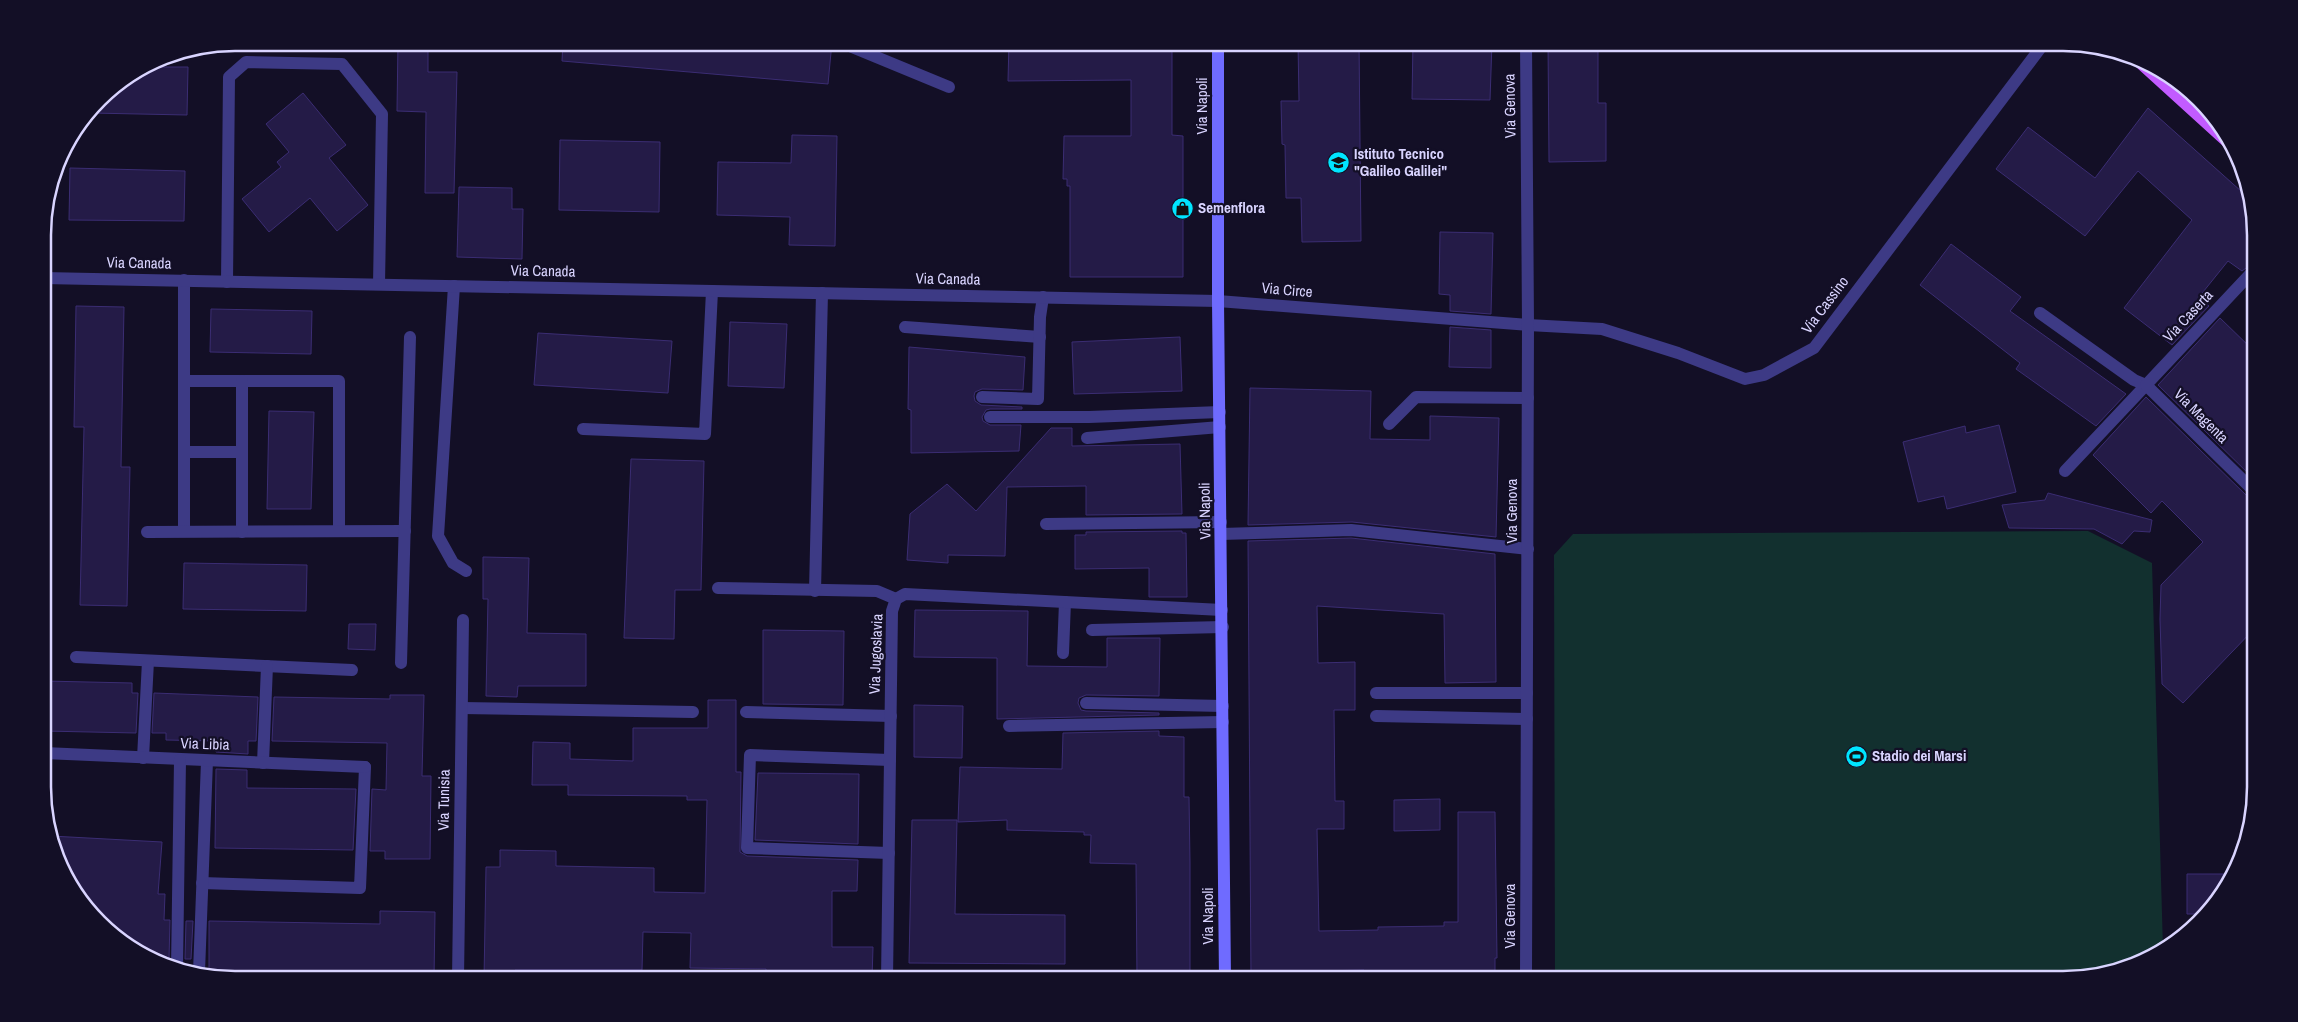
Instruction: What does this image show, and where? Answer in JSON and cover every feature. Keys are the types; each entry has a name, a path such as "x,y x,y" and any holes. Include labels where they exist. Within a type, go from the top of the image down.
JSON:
{"main road":[{"name":"Via Napoli","path":"1218,51 1218,301 1223,627 1225,971"},
{"path":"2156,76 2211,126"}],"street":[{"path":"862,51 949,87"},
{"name":"Via Genova","path":"1526,51 1528,549 1526,971"},
{"name":"Via Cassino","path":"1528,326 1602,329 1678,352 1745,379 1764,375 1792,361 1814,348 2038,51"},
{"path":"227,282 229,77 246,62 342,64 382,114 379,284"},
{"name":"Via Caserta","path":"2065,471 2247,277"},
{"name":"Via Canada","path":"51,278 1043,297"},
{"path":"184,280 184,532"},
{"path":"454,286 438,536 453,563 466,571"},
{"path":"583,429 705,434 712,291"},
{"path":"816,590 822,293"},
{"path":"982,397 1038,399 1043,297"},
{"name":"Via Circe","path":"1043,297 1218,301 1528,326"},
{"name":"Via Magenta","path":"2040,313 2134,380 2146,385 2247,484"},
{"path":"905,327 1040,337"},
{"path":"401,663 410,337"},
{"path":"184,380 339,380 339,531"},
{"path":"242,381 242,532"},
{"path":"1389,424 1416,397 1528,398"},
{"path":"990,417 1089,417 1220,412"},
{"path":"1087,438 1220,427"},
{"path":"184,452 242,452"},
{"path":"1046,524 1351,530 1528,549"},
{"path":"147,532 405,531"},
{"path":"718,588 877,591 896,599"},
{"name":"Via Jugoslavia","path":"887,971 892,612 896,599 905,594 1222,610"},
{"path":"1064,653 1065,602"},
{"name":"Via Tunisia","path":"458,971 464,620"},
{"path":"1092,630 1223,627"},
{"path":"76,657 352,670"},
{"path":"143,758 148,661"},
{"path":"263,763 267,666"},
{"path":"1376,693 1527,692"},
{"path":"1086,703 1223,706"},
{"path":"462,708 693,712"},
{"path":"746,712 891,716"},
{"path":"1376,716 1527,719"},
{"path":"1008,726 1223,722"},
{"name":"Via Libia","path":"51,753 365,766 360,888 202,883"},
{"path":"888,853 747,848 750,756 890,760"},
{"path":"177,961 180,760"},
{"path":"199,967 206,761"}],"green space":[{"name":"Stadio dei Marsi","path":"2088,531 2152,563 2163,941 2122,961 2099,967 2063,971 1555,971 1554,555 1573,534"}],"building":[{"path":"398,51 428,51 428,72 457,72 454,193 425,193 426,112 397,111"},
{"path":"563,51 831,51 828,84 562,61"},
{"path":"1009,51 1172,51 1172,135 1183,136 1183,277 1070,277 1070,186 1067,186 1067,179 1063,179 1064,136 1131,136 1131,80 1008,81"},
{"path":"1298,51 1359,51 1361,241 1302,242 1301,198 1286,198 1285,145 1282,144 1281,101 1299,101"},
{"path":"1413,51 1492,51 1490,100 1412,99"},
{"path":"1548,51 1598,51 1598,103 1606,103 1606,161 1549,162"},
{"path":"161,67 188,67 187,115 98,113 123,89 154,70"},
{"path":"303,93 346,145 329,158 368,205 337,231 310,198 269,232 242,199 281,167 277,162 289,152 266,124"},
{"path":"2148,108 2241,191 2247,235 2247,267 2242,271 2228,261 2199,297 2209,306 2172,345 2124,308 2192,220 2138,171 2085,236 1996,169 2028,127 2095,178"},
{"path":"792,135 837,136 835,246 789,245 790,217 717,215 718,162 791,163"},
{"path":"560,140 660,142 659,212 559,210"},
{"path":"70,168 185,171 184,221 69,220"},
{"path":"459,187 512,188 512,209 523,209 522,259 457,257"},
{"path":"1440,232 1493,233 1491,314 1450,311 1450,295 1439,294"},
{"path":"1951,244 2021,297 2010,311 2126,394 2096,426 2016,369 2020,363 1920,285"},
{"path":"76,306 124,307 121,467 130,467 127,606 80,605 84,427 74,427"},
{"path":"211,309 312,311 311,354 210,352"},
{"path":"2220,318 2247,344 2247,472 2158,385"},
{"path":"730,322 787,324 784,388 728,386"},
{"path":"1450,327 1491,330 1491,368 1449,367"},
{"path":"538,333 672,341 668,393 534,385"},
{"path":"1180,337 1182,391 1074,394 1072,342"},
{"path":"909,347 1025,357 1023,390 982,389 975,392 974,396 975,401 981,405 1022,407 1022,409 986,410 982,417 983,421 990,425 1021,425 1019,451 911,453 911,410 908,409"},
{"path":"1250,388 1371,391 1370,439 1430,440 1430,416 1499,418 1496,537 1352,522 1248,525"},
{"path":"2146,397 2247,496 2247,636 2183,703 2162,684 2161,585 2203,542 2162,501 2151,513 2093,455"},
{"path":"269,411 314,412 311,509 267,509"},
{"path":"1999,425 2016,492 1947,509 1944,496 1918,502 1903,442 1965,426 1966,433"},
{"path":"1051,428 1072,428 1072,446 1180,444 1182,514 1086,515 1086,486 1007,487 1005,556 948,555 948,563 907,560 910,514 947,484 976,511"},
{"path":"631,459 704,461 701,590 675,590 674,639 624,638"},
{"path":"2048,493 2152,520 2150,532 2134,531 2122,544 2094,529 2009,528 2002,505 2045,500"},
{"path":"1182,531 1182,533 1186,533 1187,597 1149,597 1149,568 1075,569 1075,535 1086,535 1086,532"},
{"path":"1351,538 1495,554 1496,682 1445,683 1444,614 1317,606 1318,663 1355,662 1355,710 1334,710 1335,801 1344,801 1344,829 1317,829 1319,931 1378,930 1378,927 1444,926 1444,922 1458,922 1458,812 1495,812 1497,958 1495,958 1495,971 1251,971 1248,541"},
{"path":"483,557 529,558 527,633 586,634 586,686 518,686 517,697 486,696 488,599 483,599"},
{"path":"184,563 307,565 306,611 183,609"},
{"path":"915,610 1028,611 1027,666 1107,667 1107,638 1160,638 1159,696 1086,695 1079,698 1078,703 1081,710 1086,711 1159,713 1159,715 997,719 997,658 914,657"},
{"path":"349,624 376,624 375,650 348,649"},
{"path":"763,630 844,631 843,705 763,704"},
{"path":"51,681 132,683 132,693 138,693 136,733 51,731"},
{"path":"154,693 258,697 256,741 248,741 248,754 216,752 217,741 166,740 166,733 152,733"},
{"path":"390,695 424,695 422,776 431,776 430,859 385,859 385,851 370,851 372,789 386,790 387,743 272,741 274,697 390,699"},
{"path":"708,700 736,700 736,772 741,772 740,852 747,856 858,860 857,891 832,891 832,947 873,947 872,971 766,971 766,969 690,968 691,933 643,932 642,970 484,971 486,867 500,867 500,850 556,851 556,866 654,868 654,892 705,893 707,800 687,800 687,796 568,795 568,785 532,785 533,742 570,743 570,759 633,761 633,728 708,728"},
{"path":"914,705 963,706 962,758 914,757"},
{"path":"1159,731 1159,736 1184,737 1184,797 1189,797 1190,971 1137,971 1136,864 1090,863 1091,835 1084,835 1084,832 1007,830 1007,820 958,822 960,767 1062,769 1063,733"},
{"path":"216,769 247,770 247,788 356,789 353,850 215,848"},
{"path":"758,773 859,774 858,844 755,840"},
{"path":"1440,799 1440,830 1394,831 1394,800"},
{"path":"912,820 957,820 955,914 1065,915 1065,964 909,963"},
{"path":"59,836 162,842 158,894 165,894 164,920 170,920 169,958 143,946 123,933 105,917 82,889 65,857"},
{"path":"2187,874 2225,874 2209,899 2196,914 2187,914"},
{"path":"380,911 435,912 434,971 235,971 209,969 209,921 380,924"},
{"path":"186,921 193,921 191,959 185,959"}],"place":[{"name":"Istituto Tecnico \"Galileo Galilei\"","path":"1338,163"},
{"name":"Semenflora","path":"1182,208"},
{"name":"Stadio dei Marsi","path":"1856,756"}]}
